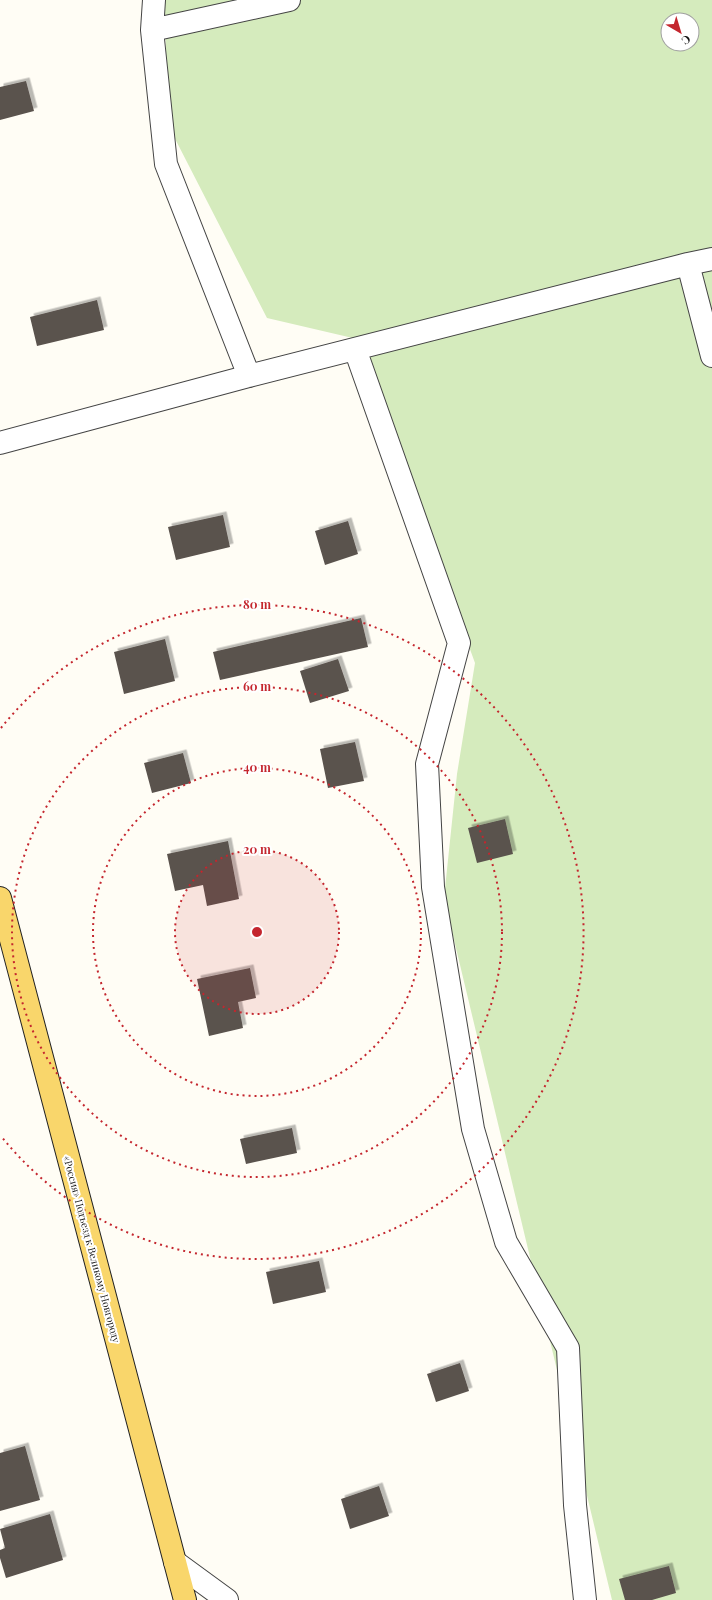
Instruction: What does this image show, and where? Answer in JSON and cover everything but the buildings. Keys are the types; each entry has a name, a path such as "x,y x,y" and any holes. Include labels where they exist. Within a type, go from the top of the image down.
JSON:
{"main road":[{"name":"«Россия» Подъезд к Великому Новгороду","path":"0,898 185,1600"}],"street":[{"path":"154,0 152,30 166,164 249,376"},
{"path":"152,30 289,0"},
{"path":"0,443 249,376 712,259"},
{"path":"688,264 712,356"},
{"path":"355,350 459,643 427,764 433,887 473,1129 506,1242 568,1348 575,1505 585,1600"},
{"path":"175,1562 227,1600"}],"green space":[{"path":"164,0 712,0 712,1600 612,1600 444,898 457,774 475,663 357,339 267,318 169,127"}]}
